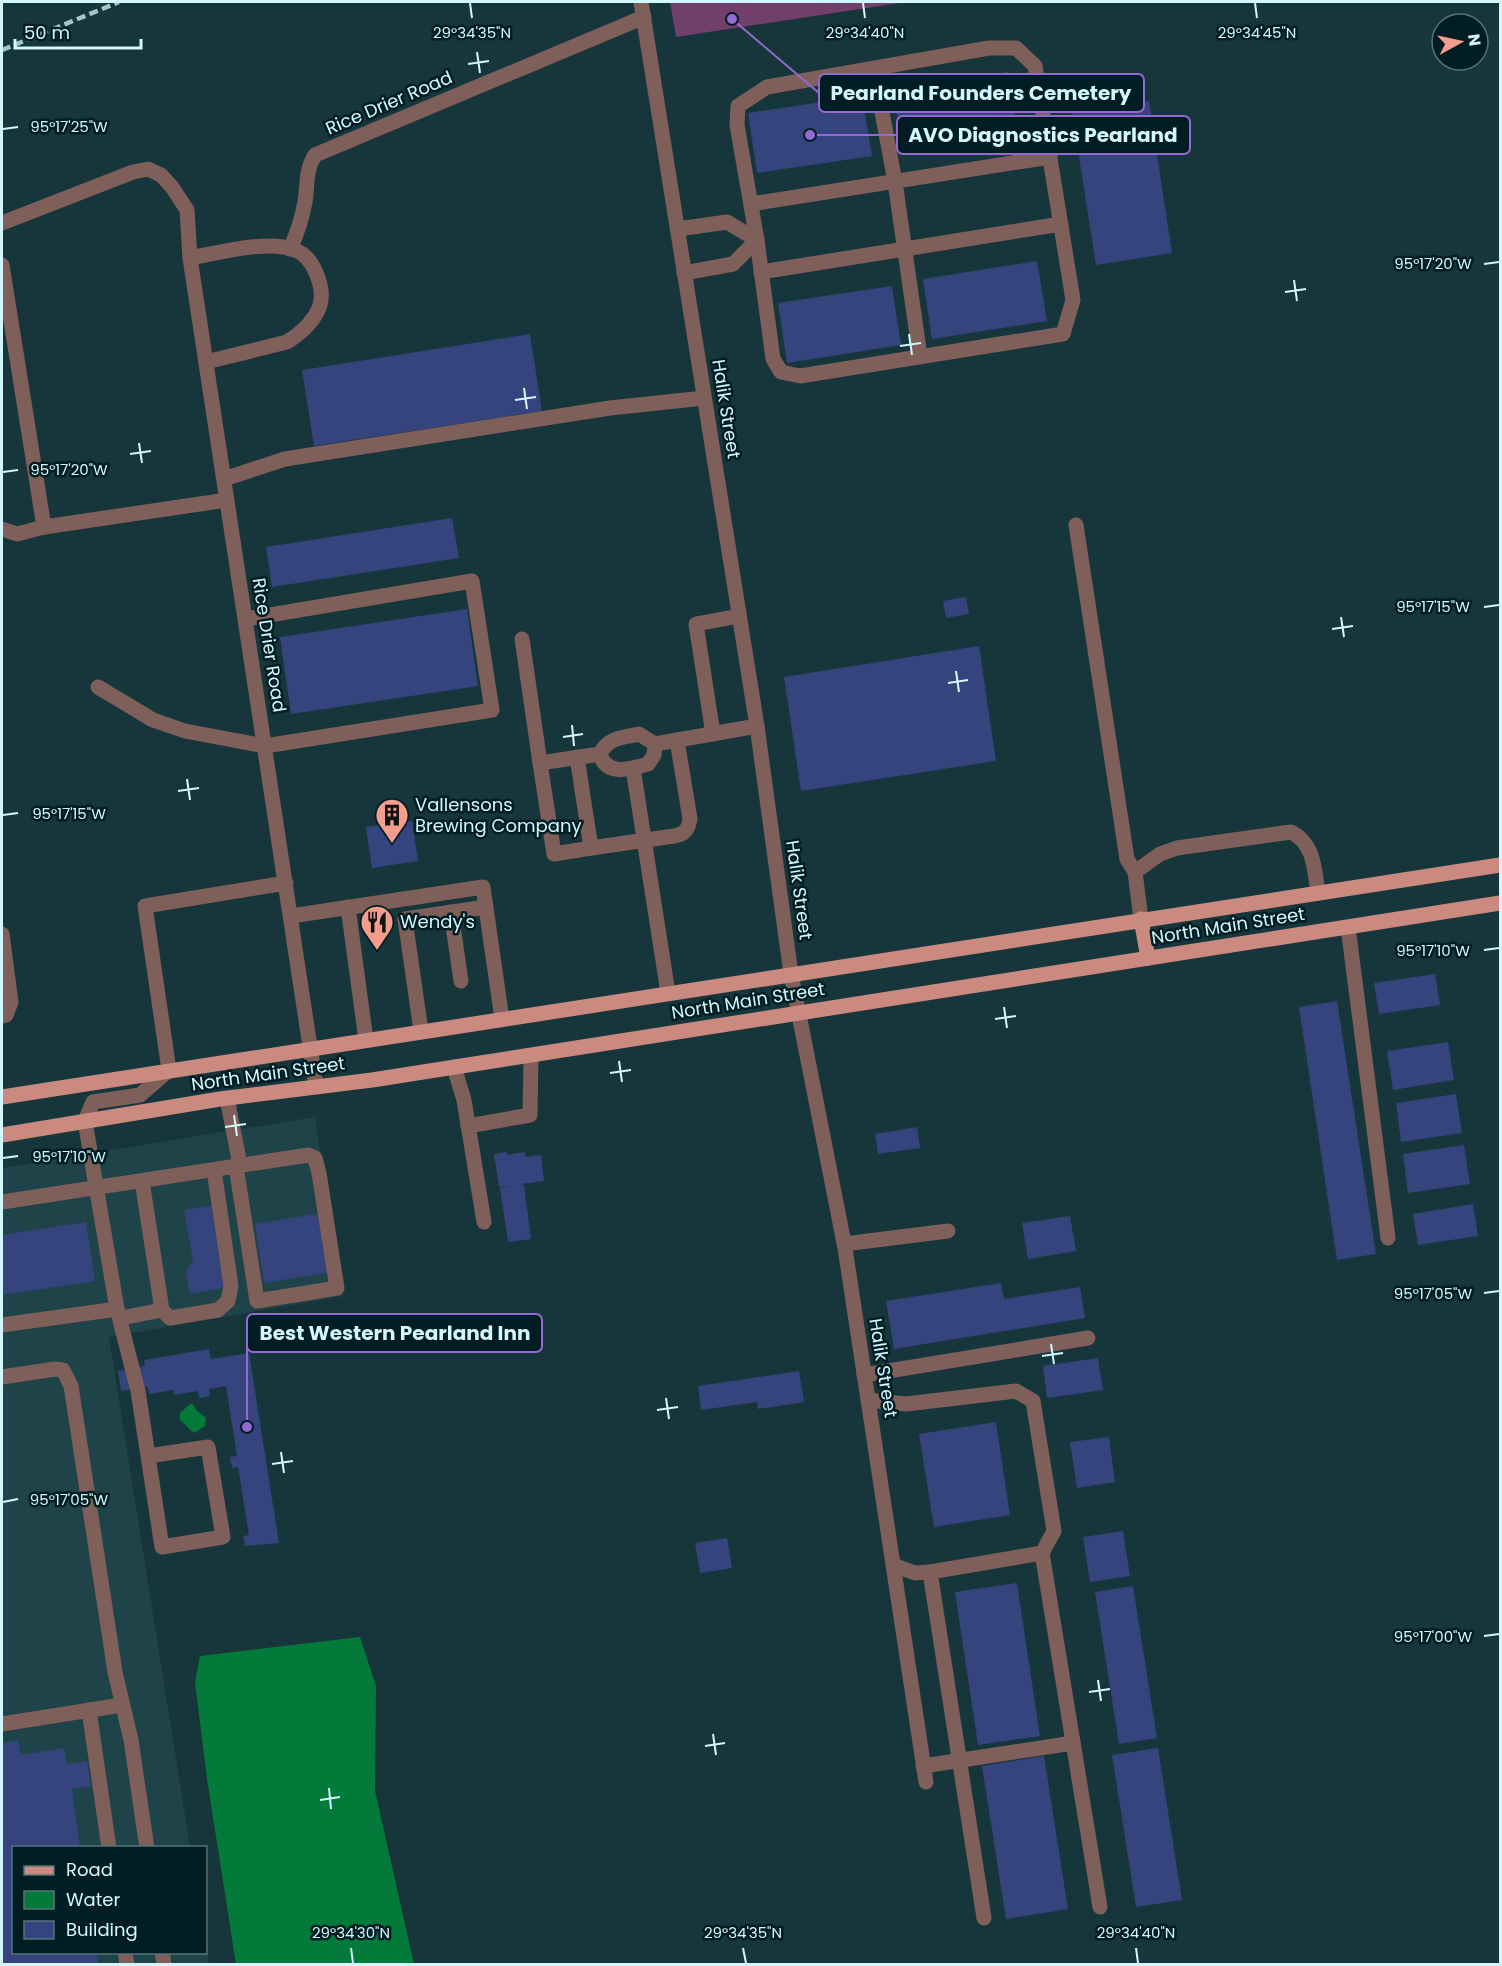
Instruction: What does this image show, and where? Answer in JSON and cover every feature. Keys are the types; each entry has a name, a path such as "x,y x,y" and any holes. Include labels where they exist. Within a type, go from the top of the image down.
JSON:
{"main road":[{"name":"North Main Street","path":"2,1097 1500,865"},
{"name":"North Main Street","path":"2,1135 227,1098 531,1056 1500,903"},
{"path":"1141,919 1148,958"}],"street":[{"name":"Halik Street","path":"641,2 757,726 791,974 844,1244 926,1782"},
{"name":"Rice Drier Road","path":"290,249 305,199 305,183 309,164 315,155 644,17"},
{"path":"989,48 1016,48 1035,66 1050,157 1073,300 1063,334 800,376 781,372 773,359 762,272 737,125 738,106 767,87 989,48"},
{"path":"874,69 895,182 920,357"},
{"path":"751,204 1050,157"},
{"name":"Rice Drier Road","path":"2,223 133,172 148,169 161,175 187,210 190,258 316,1086"},
{"path":"678,229 727,222 757,240"},
{"path":"762,272 1061,224"},
{"path":"684,273 734,264 757,240"},
{"path":"190,258 276,246 297,250 314,267 320,303 312,320 299,335 287,342 206,362"},
{"path":"2,265 44,527"},
{"path":"224,479 285,459 610,408 704,398"},
{"path":"2,529 17,534 44,527 228,500"},
{"path":"1076,525 1127,859 1135,872 1141,919"},
{"path":"98,687 153,720 185,731 265,746 492,710 472,581 246,619"},
{"path":"713,734 696,624 740,616"},
{"path":"522,639 554,854 682,834 688,828 690,819 677,740"},
{"path":"600,754 604,745 611,740 639,734 655,744 757,726"},
{"path":"600,754 607,766 616,770 633,768 648,764 654,755 655,744"},
{"path":"540,763 600,754"},
{"path":"577,757 591,848"},
{"path":"633,768 668,993"},
{"path":"1135,872 1160,854 1177,848 1291,832 1302,838 1311,851 1318,893"},
{"path":"148,1456 208,1447 223,1538 162,1547 148,1456 138,1391 129,1364 85,1121 93,1102 140,1095 169,1070 146,906 286,883"},
{"path":"291,916 483,887 502,1019"},
{"path":"348,907 366,1040"},
{"path":"421,1031 405,919 486,907"},
{"path":"451,912 462,981"},
{"path":"1348,927 1388,1238"},
{"path":"2,934 3,959 11,1002 6,1015 2,1016"},
{"path":"468,1126 530,1115 531,1056"},
{"path":"454,1067 464,1100 484,1222"},
{"path":"2,1202 214,1170 238,1166 308,1155 315,1158 337,1288 257,1301 238,1166 227,1098"},
{"path":"142,1180 162,1310 170,1318 218,1310 228,1301 231,1286 214,1170"},
{"path":"844,1244 948,1231"},
{"path":"2,1325 162,1310"},
{"path":"864,1375 1088,1338"},
{"path":"2,1377 54,1369 63,1370 71,1386 147,1846"},
{"path":"868,1400 906,1404 1016,1391 1033,1401 1054,1531 1042,1553 1100,1907"},
{"path":"893,1565 915,1573 930,1572 1042,1553"},
{"path":"930,1572 984,1918"},
{"path":"2,1724 122,1705"},
{"path":"89,1710 109,1846"},
{"path":"923,1766 1073,1743"}],"shaded area":[{"path":"670,2 906,2 676,37"},
{"path":"315,1117 343,1296 109,1337 190,1846 12,1846 12,1954 207,1954 207,1949 209,1964 2,1964 2,1168"}],"water":[{"path":"193,1404 196,1410 206,1418 205,1426 194,1433 180,1420 180,1413"},
{"path":"360,1637 376,1686 375,1791 414,1964 236,1964 207,1779 195,1682 200,1656"}],"building":[{"path":"1008,72 1017,131 902,149 893,89"},
{"path":"862,96 872,156 757,173 748,113"},
{"path":"1149,101 1172,253 1096,265 1072,112"},
{"path":"1037,261 1047,321 932,339 923,279"},
{"path":"892,286 901,345 787,363 778,303"},
{"path":"530,334 542,411 314,446 302,370"},
{"path":"452,518 459,558 272,587 266,547"},
{"path":"966,597 969,614 946,618 943,601"},
{"path":"467,609 478,686 291,714 280,637"},
{"path":"979,646 996,761 801,791 784,677"},
{"name":"Vallensons Brewing Company","path":"412,821 418,861 372,868 366,827"},
{"path":"1435,974 1440,1005 1379,1014 1374,983"},
{"path":"1337,1001 1376,1254 1337,1260 1299,1007"},
{"path":"1448,1042 1454,1080 1393,1090 1387,1051"},
{"path":"1456,1094 1462,1133 1401,1142 1396,1103"},
{"path":"917,1127 920,1148 878,1154 875,1134"},
{"path":"1464,1145 1470,1184 1408,1193 1403,1154"},
{"path":"507,1152 507,1155 525,1152 526,1157 541,1155 544,1181 520,1184 524,1185 531,1239 508,1242 500,1188 512,1186 499,1187 494,1154"},
{"path":"1473,1204 1478,1236 1418,1245 1413,1214"},
{"path":"211,1206 219,1254 224,1253 224,1288 190,1294 186,1272 193,1261 184,1210"},
{"path":"321,1213 330,1272 264,1283 255,1224"},
{"path":"1070,1216 1076,1251 1028,1259 1022,1223"},
{"path":"86,1222 95,1281 2,1295 2,1235"},
{"path":"1001,1283 1004,1299 1080,1287 1085,1318 894,1349 886,1301"},
{"path":"209,1349 211,1359 249,1353 279,1543 245,1546 243,1536 249,1535 238,1467 232,1468 230,1457 237,1456 226,1386 209,1389 210,1396 199,1398 198,1391 174,1395 174,1390 149,1394 148,1387 121,1391 118,1371 145,1366 144,1360"},
{"path":"1098,1358 1103,1390 1047,1398 1043,1366"},
{"path":"799,1371 804,1402 758,1409 757,1402 701,1410 698,1386"},
{"path":"996,1422 1010,1515 934,1527 919,1434"},
{"path":"1109,1437 1115,1482 1077,1488 1070,1442"},
{"path":"1123,1531 1130,1576 1090,1582 1083,1537"},
{"path":"727,1538 732,1568 700,1573 695,1543"},
{"path":"1017,1583 1040,1736 978,1745 955,1592"},
{"path":"1133,1586 1157,1738 1119,1744 1095,1592"},
{"path":"18,1740 21,1755 64,1748 67,1764 87,1761 91,1786 72,1789 80,1846 12,1846 12,1954 96,1954 98,1964 2,1964 2,1743"},
{"path":"1158,1748 1182,1900 1136,1907 1112,1755"},
{"path":"1044,1756 1068,1909 1006,1919 982,1766"}],"railway":[{"path":"2,50 119,2"}],"place":[{"name":"Pearland Founders Cemetery","path":"732,19"},
{"name":"AVO Diagnostics Pearland","path":"810,135"},
{"name":"Vallensons Brewing Company","path":"392,844"},
{"name":"Wendy's","path":"377,951"},
{"name":"Best Western Pearland Inn","path":"247,1427"}]}
